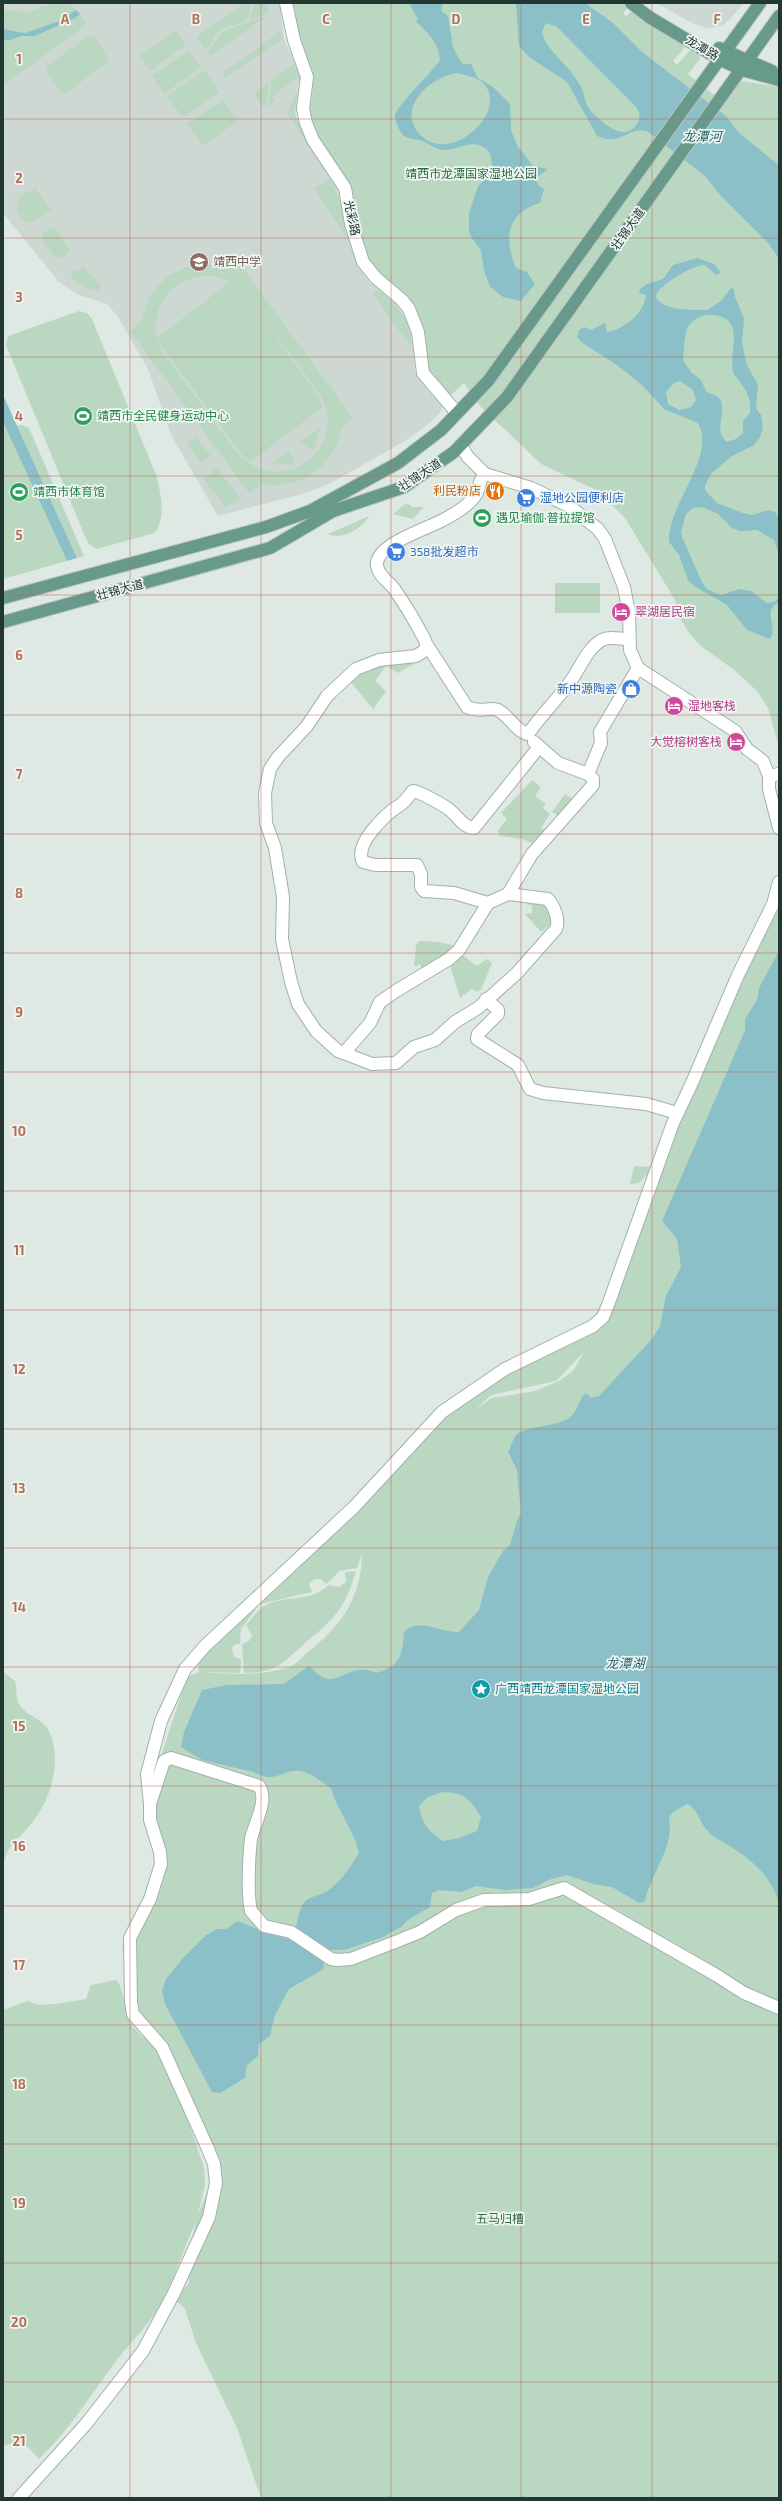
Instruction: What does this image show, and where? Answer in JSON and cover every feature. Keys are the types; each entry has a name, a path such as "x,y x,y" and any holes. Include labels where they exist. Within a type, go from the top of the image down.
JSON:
{"main road":[{"name":"龙潭路","path":"631,3 650,17 722,55 779,80"},
{"name":"龙潭路","path":"640,3 722,55"},
{"path":"722,55 760,3"},
{"path":"745,65 779,16"},
{"name":"壮锦大道","path":"3,598 290,520 344,494 398,462 441,430 488,381 722,55"},
{"name":"壮锦大道","path":"3,622 270,548 333,511 404,487 461,446 507,397 745,65"},
{"name":"龙潭路","path":"745,65 779,73"}],"street":[{"name":"光彩路","path":"286,3 290,26 307,77 303,109 306,123 313,140 345,188 351,224 363,262 376,278 402,300 409,309 418,332 423,373 457,414"},
{"path":"461,446 468,457 485,474 531,488 569,506 598,529 606,543 624,587 628,613 630,650 638,668 735,731 747,749 763,761 774,775 768,789 779,828"},
{"path":"485,474 481,479 477,493 460,509 443,520 409,535 386,548 378,558 377,566 381,575 394,589 427,645 467,707 478,712 492,709 499,710 522,732 528,734 539,747 558,763 588,774 593,781 589,791 559,821 532,854 508,894"},
{"path":"528,734 549,710 553,700 572,680 596,644 606,639 629,639"},
{"path":"344,1053 370,1023 380,1002 396,990 445,962 459,950 488,903 508,894 548,899 556,914 558,926 517,973 486,999 478,1008 455,1022 439,1037 417,1045 396,1063 372,1064 344,1053 327,1043 316,1031 302,1011 293,991 281,934 282,888 275,848 266,823 266,783 270,769 278,757 307,726 327,696 359,667 379,660 420,655 427,649 427,645"},
{"path":"588,774 601,743 602,729 638,668"},
{"path":"488,903 454,893 424,891 421,887 421,874 418,865 369,865 362,860 362,852 381,819 416,790 450,810 468,826 476,827 516,773 539,747"},
{"path":"19,2498 86,2424 143,2350 189,2265 209,2217 214,2194 216,2183 214,2164 162,2047 133,2014 131,2002 130,1938 150,1899 161,1864 160,1852 150,1820 147,1774 161,1721 185,1669 205,1646 354,1507 442,1412 505,1369 593,1326 603,1317 629,1251 677,1113 691,1085 738,975 773,904 779,882"},
{"path":"486,999 498,1010 498,1014 478,1034 477,1039 518,1065 530,1089 547,1094 646,1104 677,1113"},
{"path":"150,1804 164,1761 167,1759 259,1786 262,1800 251,1839 250,1907 253,1915 264,1926 291,1932 326,1956 337,1960 351,1959 413,1935 456,1910 484,1900 529,1899 564,1888 716,1974 744,1993 779,2008"}],"shaded area":[{"name":"靖西中学","path":"3,3 280,3 284,38 301,78 287,114 336,185 358,267 369,282 395,301 411,328 415,371 430,393 443,405 440,412 432,421 410,438 331,483 306,493 218,516 171,435 148,369 118,317 107,304 76,294 58,281 3,213"},
{"path":"656,3 744,3 725,24 709,29 694,24"}],"green space":[{"path":"54,3 68,3 76,10 62,20 25,33 3,29 3,9 27,12"},
{"path":"244,3 251,3 247,20 222,28 210,46 204,49 196,37"},
{"path":"254,3 264,3 270,12 250,20"},
{"name":"靖西市龙潭国家湿地公园","path":"293,3 624,3 629,7 623,13 626,16 633,10 686,46 673,61 677,65 691,49 699,55 700,59 688,74 714,95 726,84 737,80 779,87 779,747 768,708 757,691 733,669 702,647 689,633 680,618 675,600 625,518 598,491 541,464 480,406 464,383 451,395 441,389 434,381 430,372 422,328 416,311 406,294 381,274 370,261 366,253 353,194 340,169 313,130 310,113 313,80 300,42"},
{"path":"80,14 86,24 82,28 3,86 3,40 11,40 21,36 35,36"},
{"path":"270,14 209,56 207,54 222,32"},
{"path":"175,30 186,45 150,71 139,56"},
{"path":"281,31 283,39 226,78 222,73"},
{"path":"89,36 95,37 108,58 108,62 66,93 62,93 46,71 48,65"},
{"path":"189,50 201,67 164,94 152,76"},
{"path":"294,64 299,77 272,96 276,101 268,107 272,80"},
{"path":"204,70 220,92 183,118 167,96"},
{"path":"269,82 267,96 264,108 254,93"},
{"path":"298,87 295,114 307,143 287,114"},
{"path":"223,100 238,121 202,146 187,124"},
{"path":"330,179 339,198 347,238 314,188"},
{"path":"36,188 52,211 29,223 23,220 17,211 18,197"},
{"path":"54,226 70,250 65,257 59,258 53,255 42,240 42,234"},
{"path":"234,256 353,418 347,422 342,429 338,442 329,458 314,473 295,482 273,485 262,484 249,493 130,331 141,323 149,297 167,276 193,264 222,265","holes":["201,276 213,276 230,282 158,337 159,343 243,456 250,462 323,407 319,397 246,295 317,390 326,411 327,431 320,448 307,462 291,470 272,471 253,465 235,450 161,350 157,338 156,325 162,303 169,293 177,285 188,280"]},
{"path":"84,268 101,286 98,291 88,289 72,279 71,272"},
{"path":"377,290 397,307 407,322 410,330 411,347 372,293"},
{"name":"靖西市全民健身运动中心","path":"79,311 87,313 92,319 157,477 162,506 161,519 155,533 96,549 88,543 84,534 6,345 8,336"},
{"name":"靖西市体育馆","path":"3,422 67,561 3,579"},
{"path":"21,425 29,428 84,556 77,558 17,426"},
{"path":"320,428 314,449 308,448 300,441"},
{"path":"196,436 211,456 201,463 186,442"},
{"path":"289,451 294,460 293,465 272,463"},
{"path":"217,468 240,498 226,508 203,479"},
{"path":"406,503 413,507 424,507 413,519 393,514"},
{"path":"369,516 357,529 345,535 333,536 328,534"},
{"path":"555,583 600,583 600,613 555,613"},
{"path":"413,661 414,664 398,673 386,666 375,681 386,691 373,709 349,680 371,667"},
{"path":"532,780 541,787 535,796 546,804 543,808 550,814 541,828 548,832 534,844 522,839 500,836 498,830 507,819 501,813"},
{"path":"565,794 576,801 560,817 552,812"},
{"name":"广西靖西龙潭国家湿地公园","path":"779,890 779,2498 261,2498 237,2428 196,2343 185,2309 175,2300 189,2283 190,2245 196,2222 170,2285 155,2313 116,2361 61,2436 39,2459 28,2447 13,2443 3,2446 3,2010 27,2001 40,2005 86,1999 91,1985 116,1980 120,1985 131,2025 144,2038 137,2017 122,1946 156,1883 155,1803 160,1759 187,1677 199,1672 198,1660 252,1608 256,1609 241,1629 240,1644 235,1644 232,1648 234,1657 241,1659 240,1673 204,1672 236,1674 258,1673 289,1667 297,1662 331,1631 340,1621 353,1597 361,1570 362,1554 357,1568 340,1571 326,1584 320,1579 314,1579 309,1584 312,1592 256,1605 275,1590 368,1499 448,1416 496,1380 595,1331 654,1175","holes":["584,1352 573,1371 559,1381 535,1391 492,1398 476,1409 491,1395 556,1381","184,2109 212,2156 208,2190 198,2214 205,2185 204,2167"]},
{"path":"527,898 543,900 553,917 552,923 541,932 525,914 532,913 532,905 527,905"},
{"path":"419,941 439,942 456,946 423,971 420,964 414,967 416,945"},
{"path":"461,954 477,966 487,959 492,963 481,990 477,992 472,989 460,998 450,965 455,964"},
{"path":"634,1166 654,1167 639,1183 630,1184"},
{"path":"356,1571 352,1585 342,1605 337,1613 323,1628 289,1658 277,1666 264,1671 244,1673 242,1644 249,1641 252,1635 246,1625 260,1609 274,1602 315,1594 328,1585 339,1587 346,1582 345,1572"},
{"path":"3,1672 15,1681 17,1700 22,1708 41,1721 49,1731 52,1738 55,1763 46,1800 33,1821 11,1846 3,1866"}],"water":[{"path":"409,3 443,3 441,11 448,16 453,47 461,62 463,64 471,64 478,78 493,87 510,104 511,130 518,147 533,166 548,169 536,178 538,185 544,189 540,203 520,213 514,221 509,238 512,258 516,268 527,272 535,284 521,301 503,297 490,287 484,271 481,250 471,237 469,231 469,213 478,186 493,171 490,153 485,148 474,144 444,150 438,149 422,141 404,136 397,124 395,117 400,106 440,60 435,43 416,21 418,19","holes":["457,73 474,77 482,82 489,94 489,107 483,120 472,132 459,140 444,144 430,142 417,131 412,121 412,111 415,102 421,93 429,86 448,75"]},
{"name":"龙潭河","path":"516,3 585,3 613,23 642,52 726,116 739,133 779,165 779,259 769,244 721,196 705,176 647,131 635,131 612,139 605,139 597,136 567,82 529,57 519,46","holes":["546,23 557,27 637,108 639,118 638,122 632,129 623,132 614,130 589,109 579,82 545,41 542,32"]},
{"path":"76,10 80,14 75,18 35,36 21,36 11,40 3,40 3,29 25,33 62,20"},
{"path":"697,258 714,264 721,273 716,275 705,265 684,272 668,282 657,293 656,297 665,305 679,309 707,310 721,301 731,288 734,289 735,297 744,318 742,343 747,365 758,385 756,408 761,415 763,428 760,437 754,445 732,456 712,473 705,485 705,490 717,503 743,513 752,515 769,510 775,512 779,519 779,555 774,540 757,530 740,531 732,528 718,514 703,507 693,508 686,514 681,532 682,537 702,582 707,589 721,595 740,589 751,591 767,603 774,602 779,598 779,602 771,610 773,629 770,639 747,630 727,605 694,586 688,580 679,555 669,542 670,527 675,512 697,466 701,451 702,436 698,423 664,409 643,386 617,365 581,342 577,337 579,330 584,327 591,330 605,323 607,332 627,324 642,308 646,295 639,293 640,289 647,284 663,279 673,265","holes":["705,315 719,316 727,320 732,326 734,334 732,363 733,373 746,391 750,401 750,413 743,421 743,433 736,439 727,442 723,437 720,427 722,410 720,399 706,391 701,380 691,372 683,360 685,338 688,327 697,318","680,381 693,390 696,400 691,407 679,410 668,404 666,392 674,383"]},
{"path":"3,395 77,558 67,561 3,422"},
{"name":"龙潭湖","path":"779,951 779,1903 771,1885 760,1870 739,1852 710,1833 705,1828 696,1811 687,1804 673,1812 669,1817 669,1839 645,1901 639,1903 612,1887 593,1884 567,1875 551,1879 533,1888 505,1890 476,1886 461,1892 439,1890 432,1893 430,1907 408,1920 401,1927 383,1937 345,1950 328,1950 323,1956 324,1969 289,1989 275,2015 270,2036 259,2044 258,2056 247,2065 245,2078 220,2093 212,2092 165,2004 162,1991 166,1979 183,1958 206,1935 217,1929 226,1929 238,1921 269,1934 288,1939 294,1935 303,1904 309,1899 327,1891 335,1885 359,1853 357,1844 337,1804 331,1788 313,1776 305,1772 294,1771 274,1777 261,1776 253,1772 202,1760 181,1747 184,1732 202,1690 227,1685 284,1684 309,1666 318,1674 332,1679 359,1670 367,1670 376,1673 385,1670 396,1663 401,1653 404,1632 410,1628 423,1626 459,1632 479,1610 488,1577 503,1551 510,1545 521,1513 517,1470 508,1452 516,1435 526,1430 556,1423 569,1418 586,1393 591,1398 599,1396 652,1339 660,1326 666,1296 681,1267 677,1239 662,1221 745,1030 745,1019 757,1000 759,988","holes":["443,1792 461,1795 470,1801 481,1817 477,1831 459,1838 443,1841 433,1834 426,1826 419,1806 428,1797"]}],"place":[{"name":"靖西中学","path":"199,262"},
{"name":"靖西市全民健身运动中心","path":"83,416"},
{"name":"利民粉店","path":"495,491"},
{"name":"靖西市体育馆","path":"19,492"},
{"name":"湿地公园便利店","path":"526,498"},
{"name":"遇见瑜伽·普拉提馆","path":"482,518"},
{"name":"358批发超市","path":"396,552"},
{"name":"翠湖居民宿","path":"621,612"},
{"name":"新中源陶瓷","path":"631,689"},
{"name":"湿地客栈","path":"674,706"},
{"name":"大觉榕树客栈","path":"736,742"},
{"name":"广西靖西龙潭国家湿地公园","path":"481,1689"}],"park label":[{"name":"五马归槽","path":"500,2219"}]}
